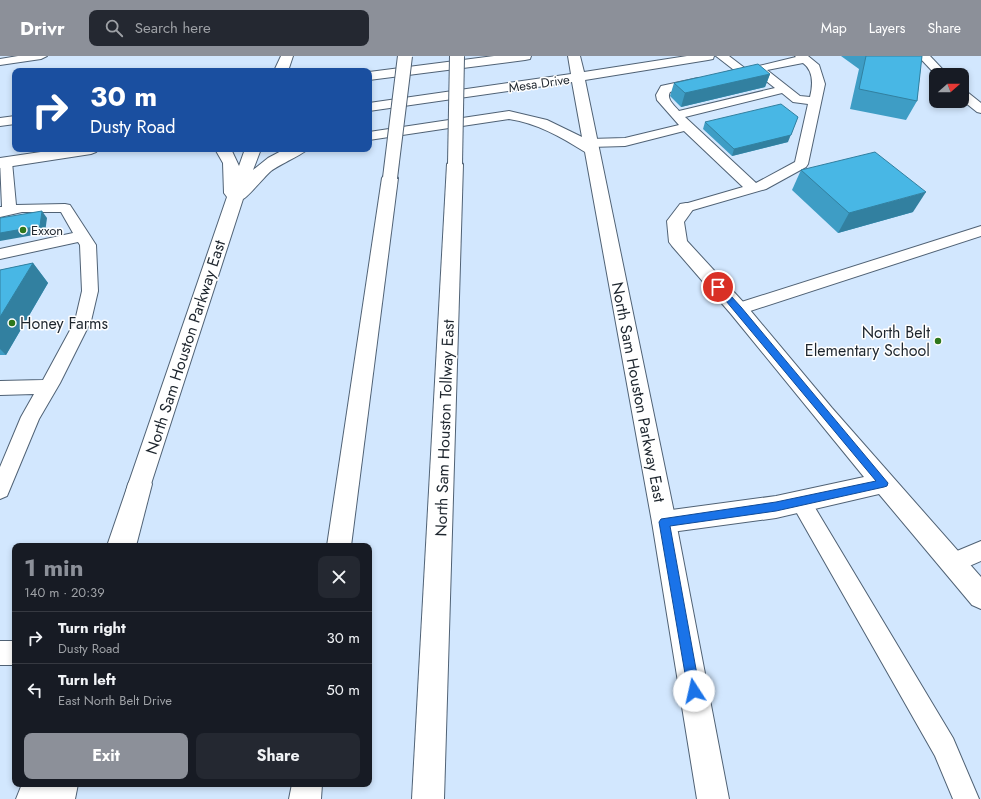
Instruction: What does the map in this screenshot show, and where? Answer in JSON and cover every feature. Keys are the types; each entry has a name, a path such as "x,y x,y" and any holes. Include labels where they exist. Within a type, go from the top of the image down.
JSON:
{"main road":[{"path":"282,68 287,56"},
{"path":"339,543 390,178 405,56"},
{"name":"North Sam Houston Tollway East","path":"428,799 455,164 457,56"},
{"name":"Mesa Drive","path":"372,76 525,56"},
{"name":"North Sam Houston Parkway East","path":"574,56 664,522 713,799"},
{"name":"Mesa Drive","path":"372,107 579,77 708,56"},
{"path":"372,136 509,115 526,116 543,122 591,146"},
{"path":"0,122 12,120"},
{"path":"3,162 71,152"},
{"path":"225,152 232,163 232,206"},
{"name":"North Sam Houston Parkway East","path":"120,543 232,206 252,152"},
{"path":"232,206 248,182 289,152"},
{"path":"686,208 675,221 678,242 738,309 824,414 981,596"},
{"path":"664,522 776,507 884,483"},
{"path":"125,543 140,484"},
{"path":"32,799 36,787"},
{"path":"59,799 62,787"},
{"path":"305,799 307,787"}],"lane":[{"path":"722,56 736,76"},
{"path":"924,56 935,68"},
{"path":"686,208 761,186 801,164 820,84 813,65 803,57 736,76 706,82 685,89 665,89 662,95 662,100 687,127 753,188"},
{"path":"0,62 43,58"},
{"path":"758,69 797,99 815,101"},
{"path":"676,115 703,105 751,94 784,90"},
{"path":"969,99 981,108"},
{"path":"591,146 625,142 687,127"},
{"path":"0,490 30,417 48,387 83,321 90,291 88,245 65,208 22,208 5,211 3,162"},
{"path":"738,309 981,231"},
{"path":"0,254 82,236"},
{"path":"0,388 48,387"},
{"path":"801,502 944,747 966,799"},
{"path":"953,563 981,551"},
{"path":"0,653 12,653"}],"building":[{"path":"866,56 922,56 917,101 859,89"},
{"path":"758,64 770,74 685,93 674,83"},
{"path":"781,104 798,117 791,135 734,149 705,122"},
{"path":"875,152 926,192 849,213 801,170"},
{"path":"42,211 40,226 0,233 0,218"},
{"path":"33,263 0,317 0,270"}],"place":[{"name":"Exxon","path":"23,230"},
{"name":"Honey Farms","path":"12,323"},
{"name":"North Belt Elementary School","path":"938,341"}],"route":[{"path":"694,691 664,522 776,507 884,483 718,287"}]}
